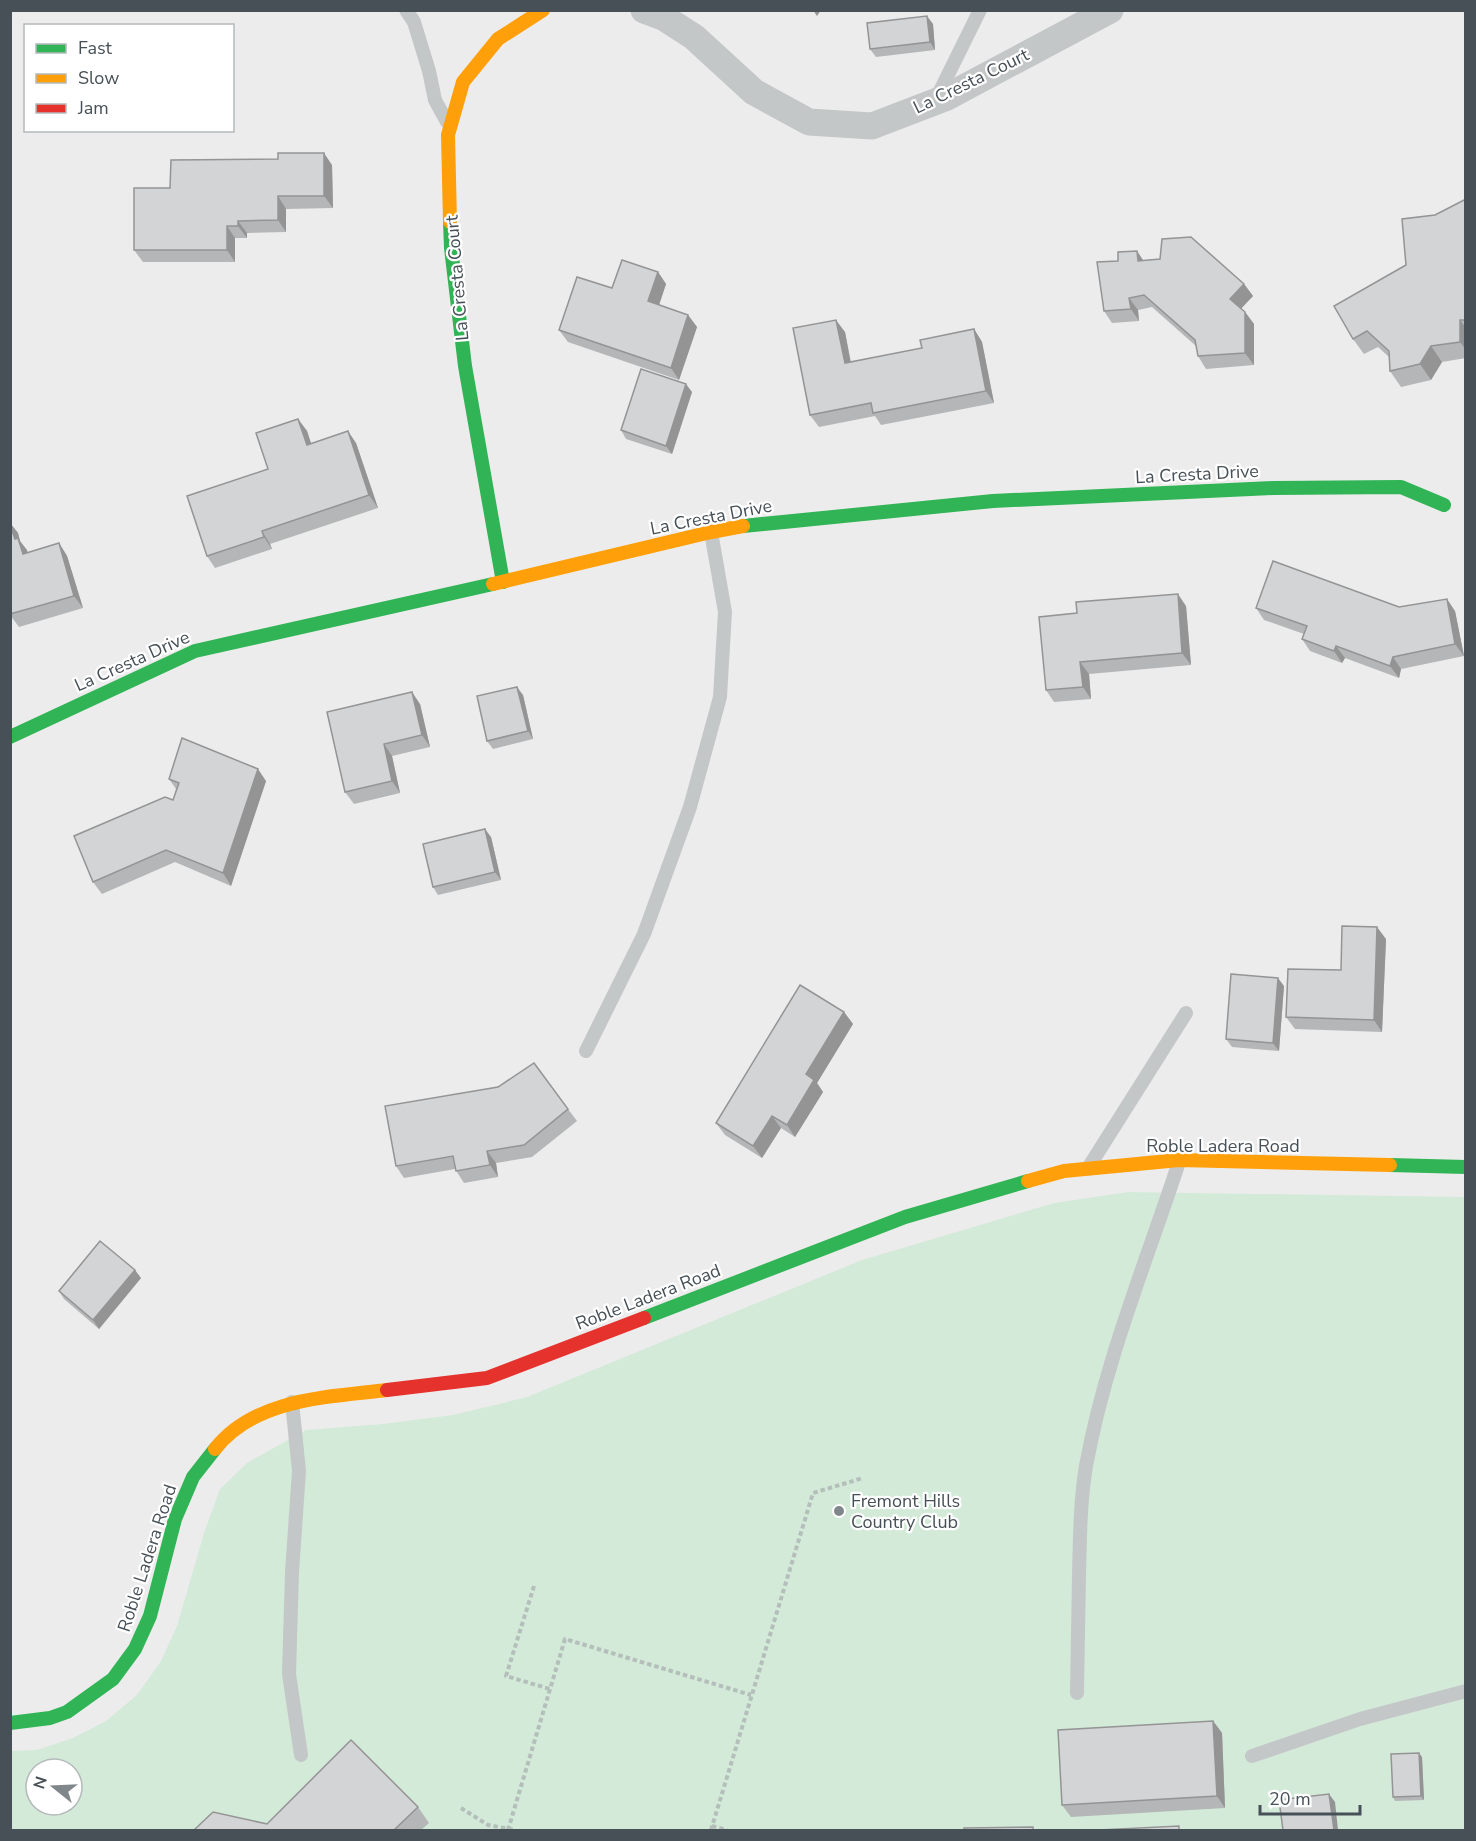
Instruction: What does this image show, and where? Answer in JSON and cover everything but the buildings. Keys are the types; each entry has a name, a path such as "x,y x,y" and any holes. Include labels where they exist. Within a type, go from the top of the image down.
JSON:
{"street":[{"name":"La Cresta Court","path":"503,582 465,366 452,260 449,126 463,82 498,39 543,10"},
{"name":"La Cresta Court","path":"644,10 663,17 694,37 754,92 809,122 872,126 945,98 1110,10"},
{"name":"La Cresta Drive","path":"10,737 195,651 503,582 711,531 746,525 993,501 1273,488 1401,487 1444,505"},
{"name":"Roble Ladera Road","path":"10,1723 51,1718 67,1712 113,1679 135,1649 150,1616 175,1519 193,1477 222,1440 252,1419 292,1402 487,1378 905,1217 1064,1171 1179,1160 1466,1167"}],"lane":[{"path":"406,10 414,22 435,100 449,126"},
{"path":"936,100 980,10"},
{"path":"586,1051 644,934 690,807 720,697 725,612 711,531"},
{"path":"1087,1169 1186,1013"},
{"path":"1077,1693 1080,1520 1086,1467 1103,1385 1130,1299 1155,1235 1179,1160"},
{"path":"292,1402 299,1471 292,1572 289,1674 301,1755"},
{"path":"1252,1756 1360,1719 1466,1691"}],"path":[{"path":"727,1830 712,1828 813,1493 863,1478"},
{"path":"534,1586 506,1676 550,1689"},
{"path":"508,1830 565,1639 751,1695"},
{"path":"461,1808 488,1825 514,1830"}],"green space":[{"name":"Fremont Hills Country Club","path":"1128,1192 1465,1197 1465,1830 11,1830 10,1751 37,1750 73,1738 106,1721 137,1695 161,1661 177,1626 204,1533 220,1489 247,1463 306,1430 383,1424 453,1415 527,1397 862,1260 1054,1203"}],"traffic: fast":[{"path":"450,222 465,366 503,582"},
{"path":"743,526 993,501 1273,488 1401,487 1444,505"},
{"path":"10,737 195,651 493,584"},
{"path":"1390,1165 1466,1167"},
{"path":"644,1318 905,1217 1028,1181"},
{"path":"10,1723 50,1718 67,1712 113,1679 135,1649 150,1616 175,1519 193,1477 215,1449"}],"traffic: slow":[{"path":"450,222 448,135 463,82 498,39 543,10"},
{"path":"493,584 743,526"},
{"path":"1028,1181 1064,1171 1179,1160 1390,1165"},
{"path":"215,1449 231,1432 251,1419 272,1410 318,1398 387,1390"}],"traffic: jam":[{"path":"387,1390 487,1378 644,1318"}],"place":[{"name":"Fremont Hills Country Club","path":"839,1511"}]}
